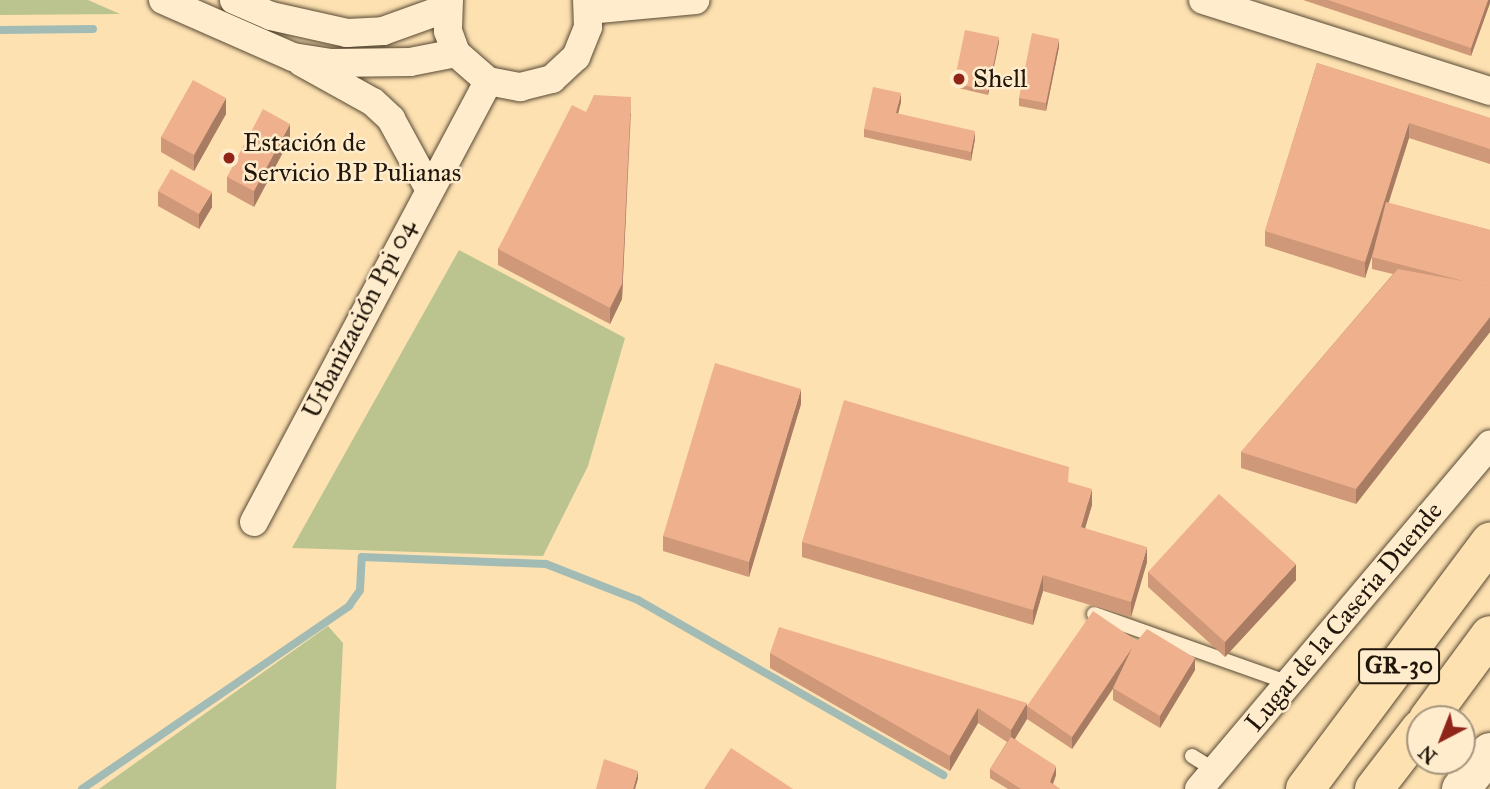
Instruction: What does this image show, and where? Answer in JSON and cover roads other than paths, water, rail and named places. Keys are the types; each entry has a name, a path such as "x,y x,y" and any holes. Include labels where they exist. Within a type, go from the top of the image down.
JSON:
{"highway":[{"name":"GR-30","path":"1305,789 1490,542"},
{"name":"GR-30","path":"1438,705 1490,635"},
{"path":"1374,789 1406,747"}],"street":[{"path":"163,0 293,57 373,102 391,120 428,187"},
{"path":"234,0 271,16 347,33 383,30 448,4 448,31 456,53 488,81 520,87 552,79 576,57 588,27 588,5 696,0"},
{"path":"1203,0 1490,91"},
{"path":"293,57 330,63 385,64 440,60 456,53"},
{"name":"Urbanización Ppi 04","path":"254,522 428,187 488,81"},
{"name":"Lugar de la Caseria Duende","path":"1202,772 1289,683 1490,445"},
{"path":"1461,789 1490,752"}],"lane":[{"path":"1094,614 1289,683"}],"waterway":[{"path":"0,30 93,29"},
{"path":"82,789 349,606 360,590 362,557 546,564 638,600 943,775"}],"place":[{"name":"Shell","path":"959,79"},
{"name":"Estación de Servicio BP Pulianas","path":"229,158"}]}
